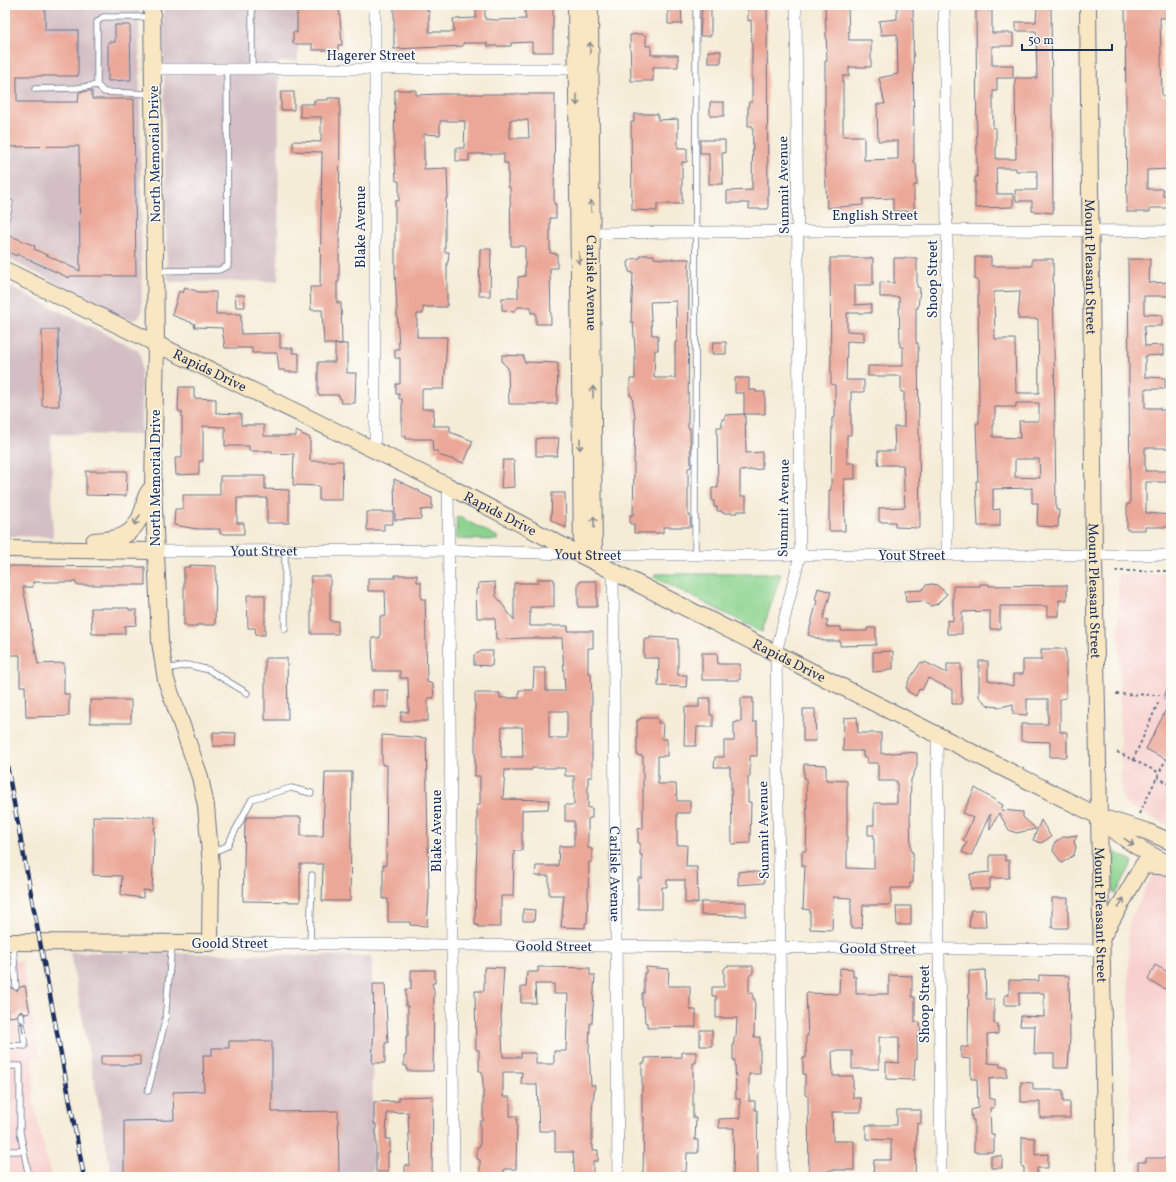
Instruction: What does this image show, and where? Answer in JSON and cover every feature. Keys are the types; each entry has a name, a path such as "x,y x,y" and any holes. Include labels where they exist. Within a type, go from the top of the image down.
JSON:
{"street":[{"name":"Blake Avenue","path":"374,5 375,450"},
{"name":"Carlisle Avenue","path":"576,5 583,69 590,557"},
{"name":"Carlisle Avenue","path":"583,69 590,5"},
{"name":"Summit Avenue","path":"783,1177 776,653 800,555 796,5"},
{"name":"Shoop Street","path":"944,5 947,230 947,554"},
{"name":"Mount Pleasant Street","path":"1088,5 1094,555 1106,1177"},
{"name":"North Memorial Drive","path":"152,11 156,344 153,486 155,551 164,669 171,699 188,740 200,777 206,806 210,853 210,943"},
{"name":"Hagerer Street","path":"153,69 583,69"},
{"name":"English Street","path":"585,233 947,230 1171,231"},
{"name":"Rapids Drive","path":"5,270 448,486 1100,817 1146,831 1171,842"},
{"path":"79,549 94,541 118,539 125,536 138,520 143,509 144,497 153,486"},
{"name":"Blake Avenue","path":"448,486 454,1177"},
{"name":"Yout Street","path":"5,549 155,551 449,550 590,557 695,554 1171,555"},
{"name":"Carlisle Avenue","path":"613,570 618,1177"},
{"name":"Shoop Street","path":"937,735 941,1177"},
{"name":"Rapids Drive","path":"1100,817 1116,833 1137,848 1171,866"},
{"path":"1102,944 1143,865 1171,866"},
{"name":"Goold Street","path":"9,942 939,949 1102,944"}],"lane":[{"path":"252,5 252,69"},
{"path":"695,554 696,5"},
{"path":"152,11 103,17 97,22 97,85 104,92 153,94"},
{"path":"155,271 219,270 228,266 227,69"},
{"path":"35,89 77,88 97,85"},
{"path":"5,223 10,203"},
{"path":"285,550 285,629"},
{"path":"164,669 188,665 209,670 247,692"},
{"path":"1167,697 1171,688"},
{"path":"210,853 227,846 252,799 291,788 311,793"},
{"path":"310,944 312,875"},
{"path":"9,942 16,987"},
{"path":"148,1091 165,1021 172,943"},
{"path":"5,1045 25,1046 21,1015"},
{"path":"5,1066 20,1066 20,1132 29,1177"},
{"path":"5,1151 24,1151"}],"path":[{"path":"1115,571 1171,571"},
{"path":"1116,694 1153,694 1162,696 1133,760"},
{"path":"1117,752 1160,772"},
{"path":"1139,814 1166,759"},
{"path":"1157,778 1171,784"}],"shaded area":[{"path":"5,5 139,5 142,312 138,319 132,320 126,318 5,257"},
{"path":"163,5 297,5 298,61 279,62 278,281 170,282 167,276"},
{"path":"5,284 138,350 141,355 141,435 51,434 53,537 5,536"},
{"path":"1118,574 1171,574 1171,827 1126,805 1121,793"},
{"path":"1160,874 1171,877 1171,1161 1131,1162 1128,925 1150,880 1154,875"},
{"path":"70,952 372,956 373,1177 112,1177"},
{"path":"5,961 22,961 40,1057 33,1058 34,1105 51,1177 5,1177"}],"green space":[{"path":"457,516 498,537 497,540 456,539"},
{"path":"655,574 781,574 762,632 654,577"},
{"path":"1114,852 1133,861 1116,894 1113,893"}],"building":[{"path":"5,5 45,5 45,30 78,30 78,76 17,76 17,102 78,102 79,92 88,91 92,91 92,99 134,99 136,276 70,276 69,278 5,250 11,236 35,246 34,249 80,271 79,146 5,147"},
{"path":"317,5 339,5 342,45 338,45 338,50 312,50 312,44 293,44 293,32 297,33 297,11 317,10"},
{"path":"394,5 427,5 427,11 429,11 429,32 454,32 453,19 476,18 476,5 485,5 485,19 496,20 526,19 524,5 553,5 553,52 532,52 532,42 511,43 511,46 487,46 487,43 463,43 463,46 394,49"},
{"path":"668,5 681,5 682,24 668,24"},
{"path":"702,5 711,5 711,36 700,36"},
{"path":"748,5 767,5 768,209 749,209 749,203 727,203 727,191 752,190 753,126 748,126 748,107 749,102 752,102 752,48 751,20 748,21"},
{"path":"825,5 848,5 849,40 871,40 871,67 849,67 849,76 843,76 843,136 864,136 864,160 898,159 898,141 878,141 877,104 885,104 879,78 898,74 897,34 881,35 879,21 897,19 897,5 913,5 914,163 916,163 917,185 914,185 914,211 893,211 893,198 863,199 863,205 827,208 825,167 825,61 827,61"},
{"path":"1037,5 1051,5 1053,213 1032,211 1032,201 1016,201 1015,190 1037,190 1037,171 1016,171 1016,168 996,168 997,194 1013,194 1013,207 975,208 975,177 977,177 976,10 992,10 992,33 1013,33 1013,46 992,46 992,65 1013,65 1013,78 997,78 997,91 993,91 993,128 996,128 996,159 1016,159 1015,78 1037,78 1036,31 1016,31 1016,22 1036,22"},
{"path":"1125,5 1171,6 1171,18 1160,18 1162,96 1171,96 1171,169 1147,170 1147,189 1163,189 1163,196 1171,196 1171,208 1150,208 1150,212 1127,212"},
{"path":"115,25 130,25 131,80 108,81 108,42 115,42"},
{"path":"641,34 646,36 646,46 651,46 651,55 678,55 678,67 653,67 653,81 631,81 630,35"},
{"path":"708,51 721,51 721,63 708,63"},
{"path":"395,90 416,90 416,95 555,94 554,204 556,204 556,218 550,218 550,253 557,254 557,268 550,268 551,324 536,324 536,313 531,313 531,307 518,307 515,311 502,310 502,298 518,298 518,277 525,276 525,246 511,246 510,187 508,187 508,163 504,163 504,154 469,154 469,161 456,161 456,148 464,148 465,121 440,121 440,135 424,134 424,169 447,168 448,198 446,198 445,252 449,252 447,262 447,307 423,307 423,314 417,314 417,337 447,337 444,389 422,389 422,409 434,409 433,426 450,426 450,432 473,441 464,463 438,455 438,451 433,451 432,439 406,439 406,436 402,436 402,399 399,399 399,394 396,394 396,384 400,384 400,358 395,358 395,349 399,349 395,272 395,201 399,201 399,181 396,181 394,145","holes":["510,120 528,120 529,138 510,138"]},
{"path":"281,92 294,92 294,110 281,110"},
{"path":"328,98 340,98 339,282 337,282 337,303 341,303 342,344 324,344 322,310 311,310 310,287 320,287 322,152 293,151 293,141 321,142 321,117 300,117 300,104 314,104 314,100 328,100"},
{"path":"710,102 724,102 724,116 710,116"},
{"path":"634,114 658,114 658,120 678,119 678,148 687,148 687,162 682,162 682,204 657,204 657,211 632,210 631,122 634,122"},
{"path":"700,140 725,140 725,153 722,153 723,184 709,184 709,153 700,153"},
{"path":"480,249 491,249 490,296 479,296"},
{"path":"640,255 654,255 654,258 689,259 688,428 690,428 691,467 688,468 688,515 690,515 691,527 663,527 663,533 634,533 634,524 630,524 630,515 633,515 635,417 632,396 630,396 630,379 635,379 635,350 633,322 631,322 633,273 629,272 628,262 632,259 640,258","holes":["676,301 677,342 675,342 675,378 654,378 655,350 658,350 658,335 652,335 650,302"]},
{"path":"975,257 991,257 991,266 1032,266 1032,259 1053,259 1056,510 1059,510 1058,527 1037,526 1038,503 1032,503 1032,488 993,489 993,510 1000,509 1000,526 978,526 976,423 979,423 978,280 975,280","holes":["1020,291 1018,319 1038,319 1039,393 1016,393 1015,339 995,339 994,292","1016,403 1039,403 1039,421 1019,421 1020,438 993,437 995,407 1016,407","1015,459 1039,459 1040,478 1015,477"]},
{"path":"830,258 873,258 873,285 855,285 855,305 871,304 871,313 847,313 847,331 864,332 864,342 847,341 846,380 864,380 864,392 851,392 851,435 847,435 847,463 855,463 855,479 844,479 845,531 829,531 832,418 835,418 835,385 831,384"},
{"path":"894,258 917,258 917,287 920,288 918,308 916,308 916,343 918,343 920,528 895,527 895,522 879,522 879,508 905,507 903,465 879,465 878,460 878,451 895,451 894,427 904,427 904,392 901,392 901,376 868,376 868,366 903,366 903,347 900,347 899,297 880,297 880,282 894,283"},
{"path":"1128,259 1150,259 1149,283 1171,282 1171,296 1144,296 1144,314 1162,315 1162,326 1144,326 1145,346 1163,345 1163,355 1145,356 1145,377 1165,378 1165,389 1145,389 1145,408 1171,410 1171,448 1145,448 1145,471 1171,471 1171,482 1146,482 1146,513 1171,515 1171,527 1145,527 1145,530 1127,530 1127,504 1130,504"},
{"path":"185,287 199,292 216,292 216,314 241,314 241,334 280,333 280,348 293,348 292,353 299,353 299,372 285,372 285,370 279,370 277,353 252,353 252,348 225,348 222,328 194,327 195,324 172,315 179,291 183,293"},
{"path":"235,295 244,295 245,307 236,307"},
{"path":"42,330 58,330 59,406 42,406"},
{"path":"713,342 726,342 726,354 712,354"},
{"path":"335,344 347,344 347,373 356,373 355,403 341,403 339,395 318,395 318,362 335,362"},
{"path":"502,355 524,356 524,362 558,363 557,404 509,404 508,368 502,362"},
{"path":"735,378 749,378 749,390 765,392 765,414 744,414 744,393 735,393"},
{"path":"179,387 194,387 194,398 216,399 216,413 241,414 241,425 264,425 264,436 296,436 296,431 310,438 310,461 343,461 342,500 319,500 319,486 293,485 294,454 272,453 272,451 249,451 249,446 225,446 225,427 203,426 203,461 199,461 199,474 176,475 175,458 182,458 182,412 179,412 178,408"},
{"path":"745,414 746,453 762,452 762,469 740,471 740,496 746,496 746,511 737,511 737,513 722,513 722,511 717,511 717,507 714,507 714,501 712,501 712,488 718,488 717,427 722,427 722,419 725,419 725,415"},
{"path":"559,438 557,456 536,456 536,439"},
{"path":"503,460 514,460 515,487 501,488"},
{"path":"86,471 127,471 126,496 86,495"},
{"path":"220,476 265,476 265,489 289,490 289,523 267,523 267,498 237,498 237,523 244,523 244,534 220,534 220,529 197,529 174,525 175,509 183,509 183,495 220,495"},
{"path":"394,479 432,498 432,509 421,510 421,519 395,520"},
{"path":"552,493 565,493 566,528 551,520"},
{"path":"367,512 393,512 393,524 384,524 384,530 367,530"},
{"path":"190,565 216,566 215,625 196,625 196,627 187,627 187,625 184,625 184,567 190,567"},
{"path":"8,566 145,567 145,585 76,585 76,582 33,582 33,587 23,587 38,664 64,663 64,694 69,694 69,716 26,717 25,686 20,686 20,655 10,655 5,631 5,596 8,595"},
{"path":"395,575 417,575 417,582 421,582 421,599 425,599 427,682 433,684 434,698 428,698 428,721 401,721 401,712 409,712 408,678 400,678 400,671 373,671 372,638 380,638 380,616 386,616 385,591 368,591 368,578 395,578"},
{"path":"311,576 330,576 330,621 338,621 338,634 311,634"},
{"path":"538,579 554,579 554,607 530,607 530,626 568,626 568,631 593,631 593,648 588,648 588,673 591,673 592,699 592,777 588,777 588,808 592,808 592,818 589,818 588,820 588,848 592,849 592,862 589,862 587,923 585,923 585,928 561,927 564,895 549,895 549,876 535,876 536,866 558,866 559,846 574,846 574,821 565,821 565,805 574,805 574,776 565,776 565,768 532,768 532,770 505,770 503,799 549,800 548,809 522,810 522,851 514,851 513,896 501,896 501,927 478,927 478,925 475,925 477,805 480,805 480,776 475,776 475,693 500,693 500,698 519,698 519,690 533,690 534,668 546,668 546,691 565,691 562,638 496,640 495,618 477,618 476,589 479,589 478,583 495,582 496,596 514,620 514,583 538,583","holes":["549,711 567,711 567,738 549,738","502,727 522,727 523,757 501,757"]},
{"path":"580,581 596,581 597,607 578,607 578,583 580,583"},
{"path":"980,584 989,584 989,586 1067,585 1067,600 1059,600 1059,616 1047,616 1047,606 1000,606 1000,629 990,629 990,611 962,612 962,634 947,634 947,620 953,621 953,586 980,586"},
{"path":"926,585 937,585 947,594 937,604 931,606 923,601 906,602 905,591 922,590"},
{"path":"818,588 831,592 823,619 828,620 826,627 841,627 841,631 867,631 867,628 876,628 876,645 840,646 840,641 825,641 808,635 817,601 815,600"},
{"path":"247,595 265,595 265,635 256,635 255,628 248,628"},
{"path":"91,608 129,608 129,610 137,610 136,625 125,626 125,634 92,634"},
{"path":"650,637 678,639 678,675 687,675 686,687 658,686 659,658 644,658 644,639 650,639"},
{"path":"1041,649 1066,649 1066,698 1060,699 1060,732 1067,732 1067,757 1050,757 1050,742 1021,741 1021,724 1048,724 1048,699 1027,699 1027,715 1013,714 1013,704 1001,707 989,706 979,697 979,661 988,661 988,680 1013,686 1013,674 1023,674 1023,660 1041,660"},
{"path":"482,651 493,651 492,666 474,665 474,655"},
{"path":"893,651 893,669 873,672 873,652"},
{"path":"702,653 717,653 718,664 740,664 740,680 702,680"},
{"path":"265,658 287,658 288,720 265,720"},
{"path":"921,662 924,664 925,662 947,673 947,664 961,664 962,704 952,704 952,690 928,678 922,690 919,689 916,696 907,691 908,689 906,688 909,680"},
{"path":"373,690 388,690 388,707 373,707"},
{"path":"699,698 710,698 710,715 713,715 713,727 697,727 696,746 684,746 685,707 699,707"},
{"path":"741,698 753,698 753,722 757,722 757,756 750,756 750,777 748,777 748,802 751,802 750,843 732,844 730,767 714,767 715,757 724,757 724,741 734,741 734,723 741,721"},
{"path":"90,700 131,700 131,723 90,723"},
{"path":"1171,700 1171,762 1146,749"},
{"path":"803,709 815,709 816,741 803,741"},
{"path":"857,717 858,733 881,733 881,754 905,752 917,753 917,766 911,780 910,815 911,852 913,852 913,883 910,883 910,888 891,888 891,905 863,905 862,928 851,928 851,898 833,897 832,930 810,929 810,910 803,909 805,866 802,866 802,851 806,851 807,822 806,778 804,778 804,764 826,765 826,780 847,781 847,868 874,869 874,835 868,835 868,825 874,825 874,803 897,803 897,781 878,781 878,763 867,763 867,757 863,757 863,751 843,751 844,718"},
{"path":"640,718 658,718 658,723 663,723 662,739 667,739 667,756 658,756 658,784 676,784 677,801 690,801 690,813 677,813 677,845 687,845 686,867 697,867 698,903 685,903 685,880 667,880 667,887 662,887 662,909 638,909 638,878 642,878 642,855 640,855 640,843 638,843 638,829 643,828 643,756 637,755 637,720 640,720"},
{"path":"213,732 236,733 235,746 213,746"},
{"path":"382,735 426,738 429,896 427,926 410,925 410,922 388,922 388,899 383,899 383,865 386,865 387,765 382,765"},
{"path":"325,772 352,772 350,901 322,901 323,864 300,864 300,902 243,901 245,821 247,817 301,817 301,836 323,836"},
{"path":"975,788 1003,805 1001,810 1023,812 1023,817 1036,829 1016,833 1009,830 999,813 990,830 990,814 971,856 962,852 967,842 963,840 973,818 963,813"},
{"path":"93,816 155,817 152,891 143,890 143,898 121,895 122,876 93,875"},
{"path":"1041,820 1051,837 1041,843 1033,840"},
{"path":"1077,835 1074,842 1076,847 1074,855 1062,863 1053,851 1055,842 1063,837"},
{"path":"990,855 1005,855 1005,861 1009,860 1009,878 990,878 990,889 971,889 970,874 990,872"},
{"path":"745,871 764,873 764,883 738,885 738,872"},
{"path":"1052,898 1068,898 1068,928 1052,928"},
{"path":"701,902 746,902 746,916 701,915"},
{"path":"896,906 911,906 911,925 897,925"},
{"path":"523,909 535,910 534,921 523,921"},
{"path":"971,910 985,910 986,927 969,927"},
{"path":"1155,965 1171,974 1171,992 1148,980"},
{"path":"727,966 753,966 753,973 749,976 749,993 753,993 753,999 755,999 754,1037 760,1037 760,1074 749,1074 749,1101 755,1101 755,1110 757,1110 758,1177 733,1177 734,1128 719,1128 719,1119 740,1118 740,1099 736,1099 735,1060 733,1060 733,1043 734,1037 736,1037 737,1018 716,1018 716,996 712,996 712,987 724,987 724,969"},
{"path":"538,967 590,968 590,975 595,975 592,1023 590,1023 589,1051 591,1085 595,1085 592,1111 592,1145 593,1150 598,1150 598,1161 593,1161 593,1177 575,1177 573,1152 555,1152 555,1131 539,1131 537,1084 521,1084 522,1072 503,1072 503,1097 510,1097 510,1116 517,1116 516,1169 504,1169 504,1177 480,1177 480,1160 477,1159 477,1147 480,1146 480,1121 483,1121 483,1084 482,1071 479,1071 479,1050 476,1050 475,991 484,991 484,968 504,968 501,1016 503,1057 521,1057 521,1053 536,1053 536,1064 554,1064 554,1051 566,1051 568,994 554,994 554,984 535,984 536,1003 521,1003 521,987 526,987 527,972 538,972"},
{"path":"646,967 669,969 668,986 690,986 690,1010 696,1010 696,1027 648,1028 648,1023 645,1022 644,1006 642,1006 642,993 644,993 644,973 646,973"},
{"path":"840,968 853,969 853,977 856,977 856,994 889,994 889,975 912,976 912,997 915,997 915,1022 920,1022 921,1036 917,1036 917,1059 915,1059 914,1080 886,1079 886,1062 899,1063 899,1037 879,1037 879,1069 852,1069 852,1051 832,1051 833,1076 853,1076 853,1098 861,1098 861,1112 832,1112 833,1141 854,1141 854,1170 829,1170 829,1177 809,1177 808,1096 805,1095 805,1074 803,1074 803,1058 806,1058 806,1036 808,1036 806,993 839,994"},
{"path":"411,970 435,970 435,983 432,983 434,991 433,1071 407,1071 407,1066 404,1066 404,1056 406,1056 406,1036 408,1036 408,1006 406,1006 406,989 411,989"},
{"path":"985,970 986,999 994,999 994,1024 998,1024 998,1034 987,1035 988,1063 1000,1064 1000,1067 1007,1067 1007,1077 989,1079 990,1099 994,1099 994,1108 990,1108 991,1134 994,1134 994,1152 974,1152 974,1120 972,1120 971,1110 978,1108 977,1079 971,1079 971,1059 961,1058 961,1047 968,1047 969,971"},
{"path":"1039,975 1069,976 1070,1037 1068,1068 1054,1068 1054,1054 1034,1054 1035,1026 1020,1026 1021,1016 1044,1017 1044,993 1019,993 1019,1005 1005,1005 1005,995 1009,995 1009,980 1039,981"},
{"path":"373,984 385,984 388,1043 385,1043 385,1063 372,1063 374,1028"},
{"path":"25,986 30,1013 25,1014 20,1011 17,1016 8,1017 5,989 12,988 17,991 20,987"},
{"path":"700,1030 712,1030 712,1046 700,1046"},
{"path":"229,1041 272,1041 272,1112 338,1111 339,1177 124,1177 124,1121 174,1120 173,1092 204,1091 203,1055 212,1055 212,1048 229,1048"},
{"path":"682,1052 696,1052 696,1063 693,1063 693,1118 696,1118 695,1140 698,1140 698,1153 687,1153 686,1172 666,1172 666,1177 643,1177 644,1117 642,1117 642,1063 645,1063 645,1058 682,1057"},
{"path":"101,1056 140,1056 140,1065 101,1065"},
{"path":"1021,1082 1033,1083 1033,1090 1063,1090 1063,1102 1070,1102 1070,1118 1040,1118 1040,1102 1021,1102"},
{"path":"433,1096 432,1177 405,1177 405,1165 410,1165 408,1112 387,1113 386,1139 390,1139 390,1152 388,1152 388,1172 376,1172 376,1124 374,1124 374,1102 399,1101 399,1098 402,1097"},
{"path":"897,1110 921,1110 921,1123 917,1124 915,1177 873,1177 874,1160 891,1160 891,1140 866,1139 866,1125 897,1125"},
{"path":"1022,1137 1035,1138 1035,1155 1048,1154 1048,1168 1037,1168 1037,1177 1024,1177 1024,1167 1022,1167"},
{"path":"991,1156 1002,1156 1002,1168 991,1168"},
{"path":"1146,1158 1171,1158 1171,1177 1138,1177 1138,1162 1146,1162"}],"railway":[{"path":"5,755 84,1177"}]}
